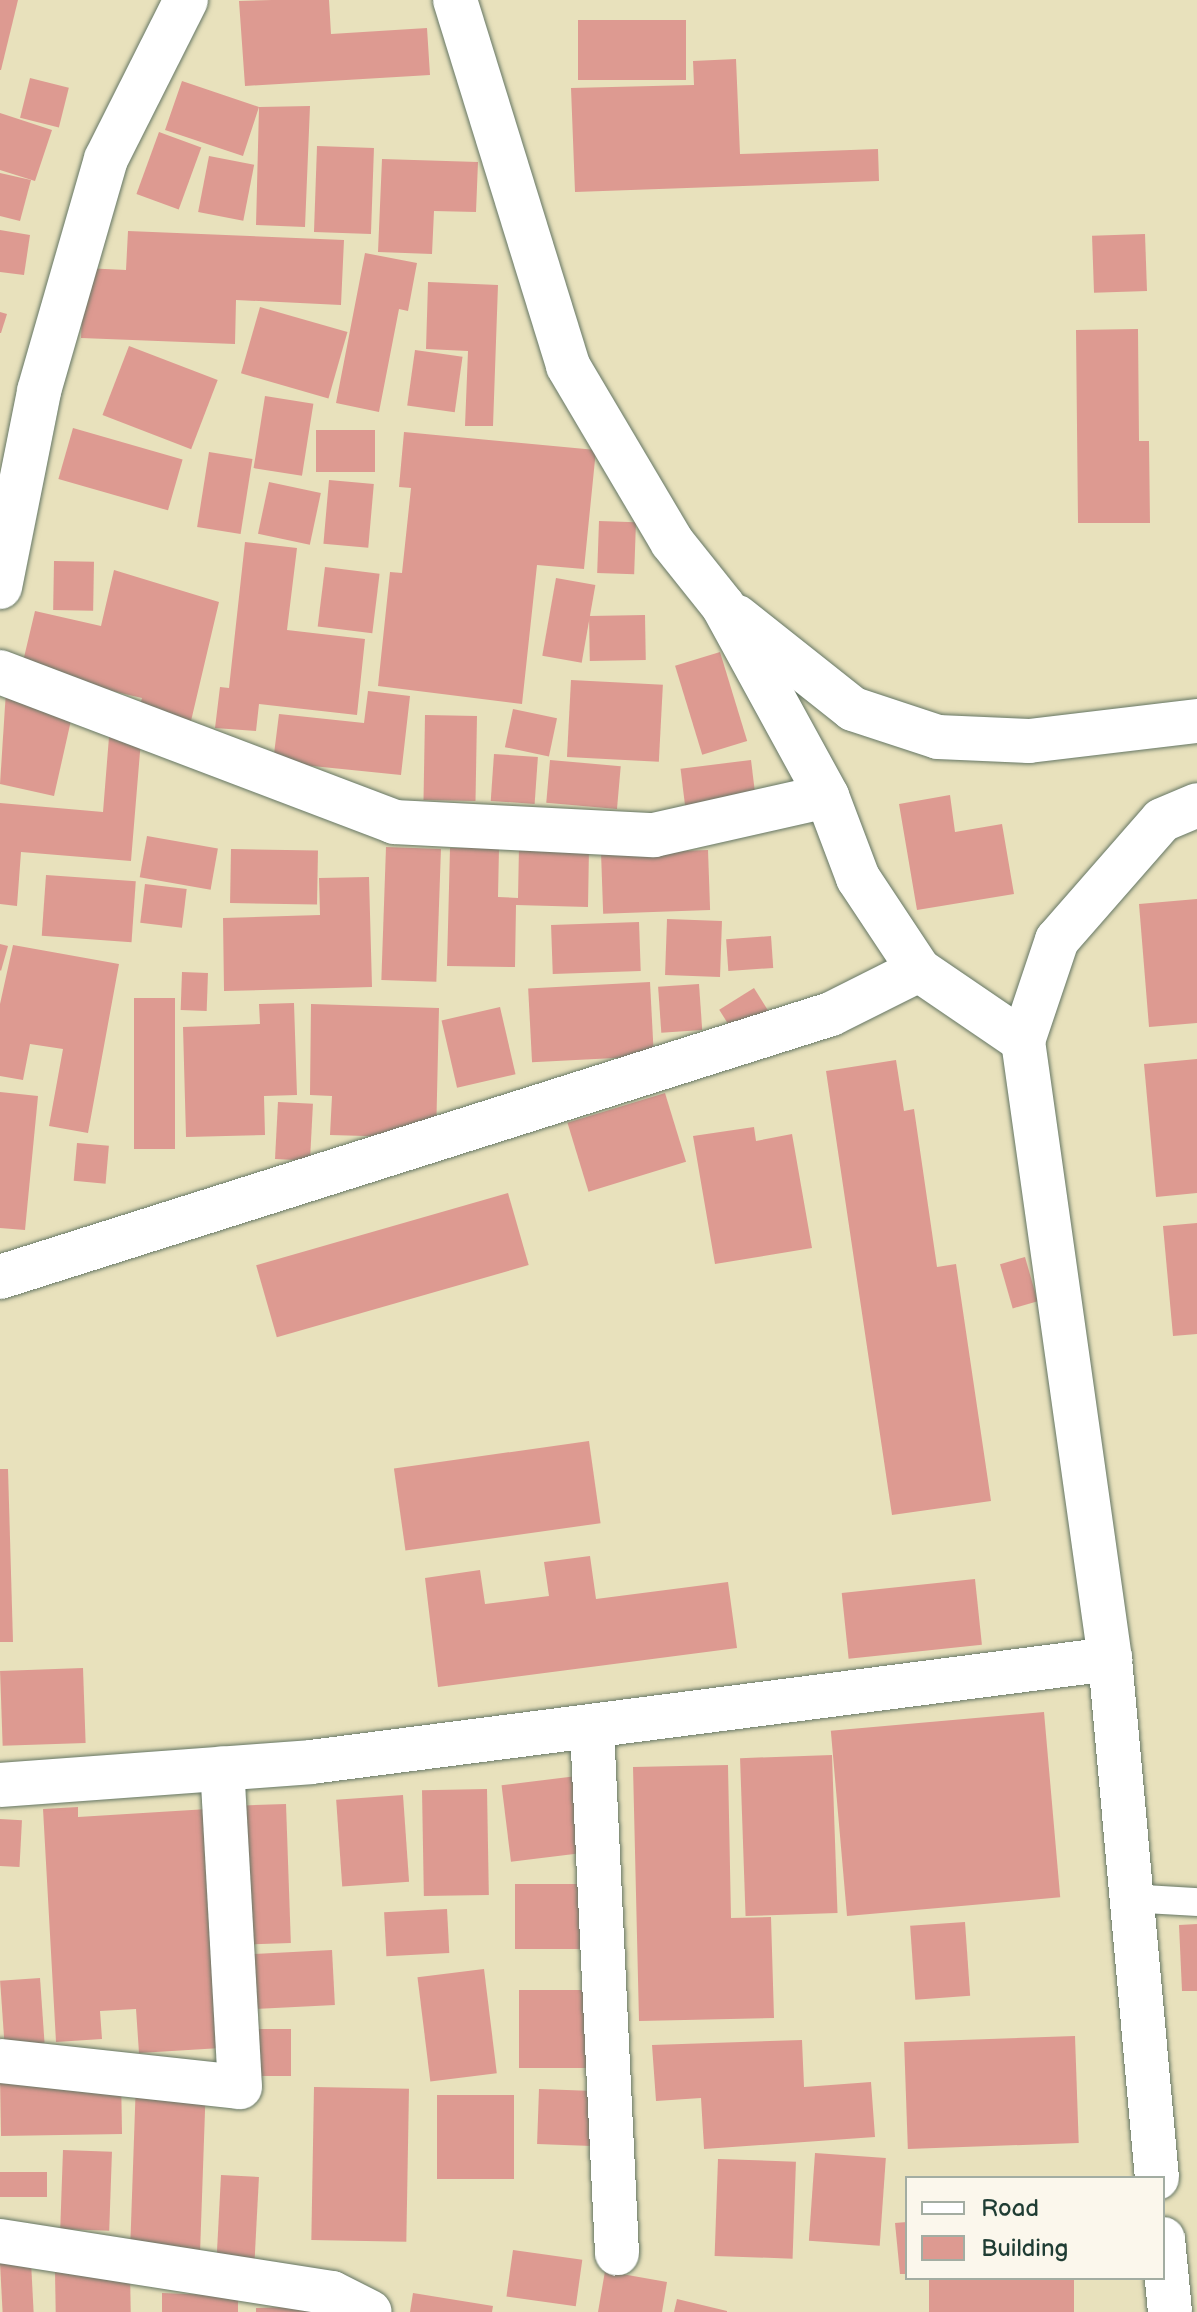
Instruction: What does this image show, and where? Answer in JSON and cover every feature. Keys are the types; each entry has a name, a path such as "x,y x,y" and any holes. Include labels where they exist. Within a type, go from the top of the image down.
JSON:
{"street":[{"path":"0,587 39,391 106,159 186,0"},
{"path":"455,0 568,366 672,542 723,606 827,796 858,878 919,970 1023,1041"},
{"path":"723,606 853,709 938,737 1029,741 1197,721"},
{"path":"0,672 394,822 654,835 827,796"},
{"path":"1157,2176 1129,1898 1110,1659 1023,1041 1057,940 1162,820 1197,805"},
{"path":"0,1277 831,1014 919,970"},
{"path":"0,1785 222,1769 592,1729 1110,1659"},
{"path":"592,1729 617,2253"},
{"path":"0,2061 240,2087 222,1769"},
{"path":"0,2241 332,2293 370,2312"},
{"path":"1165,2260 1170,2312"}],"lane":[{"path":"1129,1898 1197,1902"}],"building":[{"path":"0,0 18,0 1,70 0,70"},
{"path":"329,0 331,34 427,28 430,75 245,86 239,1"},
{"path":"578,20 686,20 686,80 578,80"},
{"path":"736,59 740,154 878,149 879,181 575,192 571,88 694,85 693,61"},
{"path":"30,78 69,88 59,127 20,118"},
{"path":"182,81 259,107 243,156 165,130"},
{"path":"310,106 305,227 256,225 259,107"},
{"path":"0,113 52,130 35,181 0,170"},
{"path":"159,132 201,147 179,209 136,194"},
{"path":"317,146 374,148 371,234 314,232"},
{"path":"209,156 254,165 243,221 198,212"},
{"path":"382,159 478,162 476,212 434,211 432,254 378,252"},
{"path":"0,173 31,180 20,221 0,216"},
{"path":"0,230 30,235 24,275 0,272"},
{"path":"128,231 344,240 341,305 236,300 235,344 81,338 84,268 126,270"},
{"path":"1145,234 1147,291 1094,293 1092,236"},
{"path":"365,253 417,263 408,311 399,309 379,412 336,403"},
{"path":"428,282 498,285 493,426 465,426 468,351 426,349"},
{"path":"260,307 347,332 328,398 241,373"},
{"path":"0,312 7,314 1,333 0,333"},
{"path":"1138,329 1139,441 1149,441 1150,523 1078,523 1076,330"},
{"path":"129,346 218,380 191,449 102,415"},
{"path":"415,350 463,357 455,412 407,405"},
{"path":"265,396 313,404 302,476 254,468"},
{"path":"73,428 183,459 168,510 58,479"},
{"path":"316,430 375,430 375,472 316,472"},
{"path":"404,432 596,450 584,569 537,565 522,704 378,686 390,572 402,573 411,488 399,487"},
{"path":"209,452 252,459 241,534 197,527"},
{"path":"329,480 374,484 368,548 323,544"},
{"path":"269,482 321,493 310,545 258,534"},
{"path":"599,521 636,522 634,574 597,573"},
{"path":"245,542 297,548 287,630 365,639 357,715 259,704 256,731 215,728 220,687 229,688"},
{"path":"54,561 94,562 93,611 53,610"},
{"path":"325,567 380,574 372,633 318,627"},
{"path":"114,570 219,602 191,721 139,709 142,698 21,670 35,611 101,626"},
{"path":"556,578 595,585 582,663 542,656"},
{"path":"645,615 646,660 590,661 589,616"},
{"path":"720,652 747,741 702,755 675,666"},
{"path":"571,680 663,685 659,762 567,757"},
{"path":"6,691 74,707 54,796 0,784"},
{"path":"368,691 410,696 401,775 273,762 279,714 364,723"},
{"path":"513,709 557,718 549,757 505,747"},
{"path":"425,715 477,716 476,801 424,800"},
{"path":"109,737 141,740 131,861 21,852 17,906 0,904 0,803 103,812"},
{"path":"494,754 538,757 535,804 491,801"},
{"path":"550,760 621,766 617,809 546,803"},
{"path":"751,760 756,800 685,808 681,769"},
{"path":"950,795 955,832 1002,824 1014,894 917,910 899,804"},
{"path":"147,836 218,849 211,890 140,877"},
{"path":"519,846 589,848 588,907 516,905 515,967 447,966 450,848 499,848 498,897 518,898"},
{"path":"386,847 441,849 436,982 381,980"},
{"path":"231,849 318,851 317,905 230,903"},
{"path":"708,850 710,910 603,914 601,854"},
{"path":"46,875 136,881 132,942 42,936"},
{"path":"369,877 372,987 224,991 223,918 320,915 319,878"},
{"path":"145,884 187,889 182,928 140,923"},
{"path":"1197,899 1197,1023 1149,1027 1139,904"},
{"path":"667,919 722,921 720,977 665,975"},
{"path":"639,922 641,971 553,974 551,925"},
{"path":"771,936 773,968 728,971 726,939"},
{"path":"0,944 8,946 1,971 0,970"},
{"path":"13,945 119,964 88,1133 49,1126 63,1049 30,1044 23,1080 0,1076 0,1004"},
{"path":"182,972 208,973 207,1011 181,1010"},
{"path":"650,982 654,1056 532,1062 528,988"},
{"path":"699,984 702,1030 661,1033 658,987"},
{"path":"754,988 770,1014 736,1036 719,1010"},
{"path":"134,998 175,998 175,1149 134,1149"},
{"path":"294,1003 297,1095 264,1096 265,1135 186,1137 183,1027 260,1024 259,1004"},
{"path":"311,1004 439,1008 436,1138 330,1135 332,1096 310,1095"},
{"path":"500,1007 516,1074 457,1088 442,1020"},
{"path":"1197,1059 1197,1193 1156,1197 1144,1064"},
{"path":"896,1060 904,1111 914,1109 937,1267 956,1264 991,1501 892,1515 826,1071"},
{"path":"0,1092 38,1096 25,1230 0,1228"},
{"path":"665,1093 686,1162 589,1192 567,1123"},
{"path":"278,1102 313,1104 310,1161 275,1159"},
{"path":"754,1127 756,1141 792,1134 812,1248 715,1264 693,1136"},
{"path":"77,1143 109,1146 106,1184 74,1181"},
{"path":"508,1193 529,1265 277,1337 256,1265"},
{"path":"1197,1223 1197,1334 1173,1336 1163,1226"},
{"path":"1025,1257 1038,1301 1013,1308 1000,1264"},
{"path":"589,1441 601,1523 405,1551 394,1468"},
{"path":"0,1469 8,1469 13,1642 0,1642"},
{"path":"590,1556 596,1599 728,1582 737,1648 438,1687 425,1578 480,1570 485,1604 549,1596 544,1562"},
{"path":"975,1579 982,1645 849,1659 842,1593"},
{"path":"83,1668 86,1743 3,1746 0,1671"},
{"path":"1044,1712 1060,1897 847,1916 831,1731"},
{"path":"832,1755 838,1913 746,1916 740,1758"},
{"path":"728,1765 731,1918 771,1917 774,2018 639,2021 633,1767"},
{"path":"577,1776 586,1852 511,1862 502,1785"},
{"path":"487,1789 489,1895 424,1896 422,1790"},
{"path":"403,1795 409,1882 342,1886 336,1800"},
{"path":"286,1804 291,1943 237,1945 232,1806"},
{"path":"78,1807 78,1817 208,1809 221,2048 139,2053 136,2009 100,2011 102,2039 56,2042 43,1809"},
{"path":"0,1819 22,1820 20,1867 0,1866"},
{"path":"515,1884 582,1884 582,1949 515,1949"},
{"path":"447,1909 449,1953 386,1956 384,1912"},
{"path":"965,1922 970,1996 915,2000 910,1926"},
{"path":"1197,1924 1197,1991 1182,1991 1179,1925"},
{"path":"332,1950 335,2005 255,2009 252,1954"},
{"path":"484,1969 497,2073 430,2081 417,1977"},
{"path":"40,1978 45,2043 5,2046 0,1981"},
{"path":"519,1990 586,1990 586,2068 519,2068"},
{"path":"253,2029 291,2029 291,2076 253,2076"},
{"path":"1075,2036 1079,2143 908,2149 904,2042"},
{"path":"802,2040 804,2087 871,2082 875,2137 704,2149 701,2098 656,2101 652,2045"},
{"path":"121,2075 122,2134 1,2136 0,2077"},
{"path":"136,2081 206,2083 200,2261 130,2259"},
{"path":"314,2087 409,2089 406,2242 311,2240"},
{"path":"539,2089 594,2091 592,2146 537,2144"},
{"path":"437,2095 514,2095 514,2179 437,2179"},
{"path":"63,2150 112,2152 109,2231 60,2229"},
{"path":"815,2153 886,2158 880,2246 809,2241"},
{"path":"718,2159 796,2162 793,2259 715,2256"},
{"path":"0,2172 47,2172 47,2197 0,2197"},
{"path":"221,2175 259,2177 254,2270 216,2268"},
{"path":"905,2222 905,2274 900,2274 895,2223"},
{"path":"513,2250 582,2260 576,2306 506,2297"},
{"path":"31,2262 34,2312 3,2312 0,2264"},
{"path":"130,2271 131,2312 56,2312 55,2272"},
{"path":"605,2271 667,2282 662,2312 598,2312"},
{"path":"929,2280 1074,2280 1074,2312 929,2312"},
{"path":"162,2293 238,2296 238,2312 162,2312"},
{"path":"413,2293 493,2306 492,2312 410,2312"},
{"path":"677,2299 727,2311 727,2312 674,2312"},
{"path":"349,2305 349,2312 256,2312 256,2308"}]}
